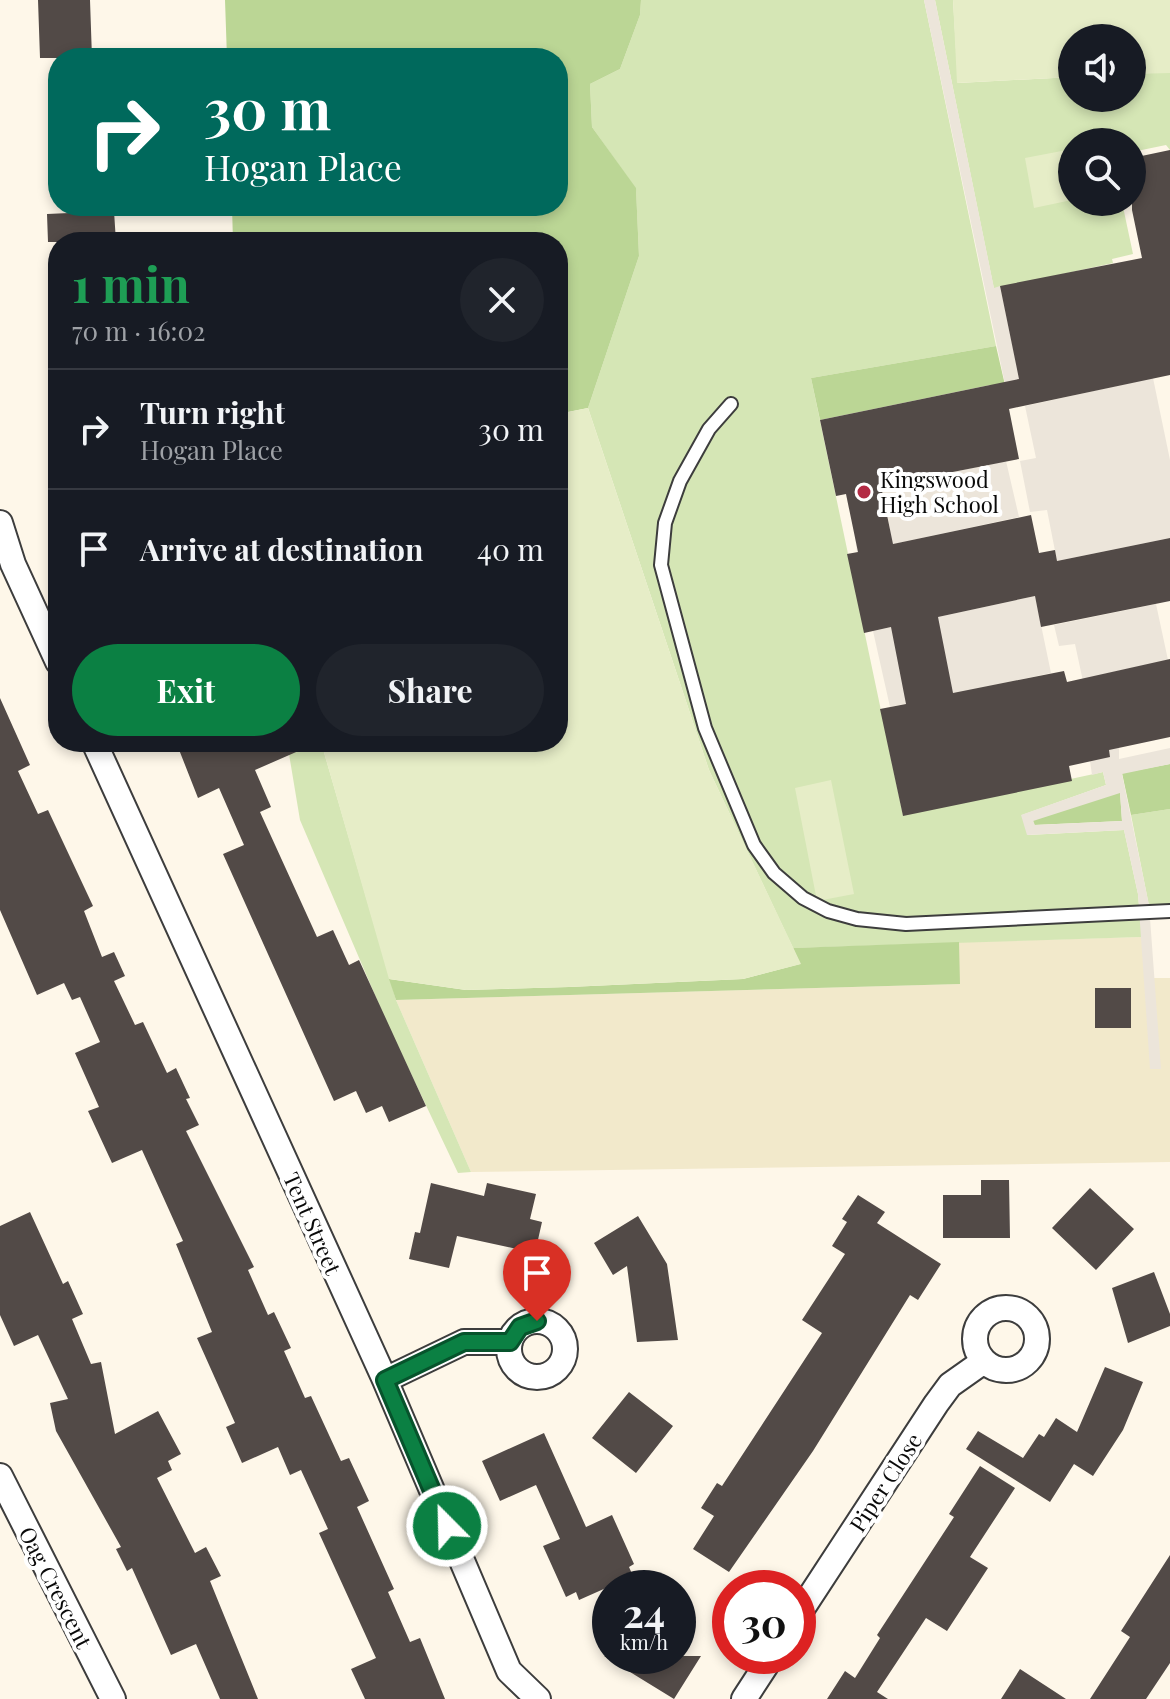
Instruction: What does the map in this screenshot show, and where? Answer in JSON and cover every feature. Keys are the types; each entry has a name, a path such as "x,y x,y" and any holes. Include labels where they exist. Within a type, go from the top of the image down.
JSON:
{"street":[{"path":"0,523 7,565 48,643"},
{"name":"Tent Street","path":"99,752 385,1380 509,1671 538,1699"},
{"path":"385,1380 464,1342 510,1342"},
{"name":"Piper Close","path":"816,1587 950,1385 984,1361"},
{"name":"Oag Crescent","path":"0,1476 113,1699"},
{"path":"744,1699 760,1674"}],"lane":[{"path":"731,404 709,429 680,481 665,523 661,565 705,728 754,845 774,873 803,898 828,911 857,919 906,924 1170,911"}],"shaded area":[{"path":"924,0 935,0 994,288 1000,286 1022,391 1008,398"},
{"path":"1153,378 1170,460 1170,538 1057,561 1047,510 1030,512 1020,461 1036,458 1025,406"},
{"path":"1006,461 1019,517 857,552 855,537 890,529 885,503 849,509 846,494"},
{"path":"1035,596 1051,673 890,707 873,631"},
{"path":"1156,604 1168,660 1104,674 1087,700 1075,644 1059,646 1054,625"},
{"path":"1099,704 1119,748 1119,759 1170,748 1170,764 1122,774 1149,905 1170,905 1150,918 1161,1069 1150,1069 1138,894 1124,830 1027,835 1021,815 1106,785 1103,772 1092,775 1090,761","holes":["1120,793 1122,821 1035,825 1033,821"]},
{"path":"1142,937 1145,978 1170,978 1170,1162 471,1172 396,1000 959,984 959,942"}],"green space":[{"path":"225,0 641,0 640,15 620,69 590,84 592,127 636,188 639,256 588,408 568,412 568,232 233,232 232,216 568,216 568,48 227,48"},
{"path":"641,0 924,0 996,346 811,378 903,815 1103,772 1106,785 1022,815 1028,835 1124,830 1138,894 1142,937 793,948 709,770 588,408 639,256 636,189 592,127 590,84 620,69 640,15"},
{"path":"935,0 953,0 958,83 1058,78 1058,112 1146,112 1146,73 1170,72 1170,150 1166,145 1146,149 1146,128 1058,128 1058,216 1125,216 1133,254 1112,259 1113,263 994,289"},
{"path":"953,0 1170,0 1170,73 1146,74 1146,24 1058,24 1058,78 957,83"},
{"path":"1058,152 1058,203 1034,208 1025,158"},
{"path":"996,346 1008,398 990,385 820,420 811,378"},
{"path":"588,408 709,770 801,964 743,979 569,987 466,990 389,979 324,752 568,752 568,412"},
{"path":"289,752 324,752 396,1000 471,1172 458,1173 387,1023 300,820"},
{"path":"1170,764 1170,809 1131,815 1122,773"},
{"path":"831,780 854,894 817,901 795,788"},
{"path":"1120,792 1122,821 1034,825 1033,820"},
{"path":"1170,809 1170,905 1149,906 1131,815"},
{"path":"959,942 960,984 396,1000 389,979 466,990 743,979 800,964 793,948"}],"building":[{"path":"38,0 90,0 92,48 48,48 48,58 40,58"},
{"path":"1170,150 1170,375 1009,409 1019,459 881,486 893,544 1031,515 1039,553 1055,550 1057,561 1170,538 1170,601 1041,627 1035,596 938,617 953,693 1064,671 1067,682 1170,659 1170,737 1109,750 1110,757 1069,766 1072,781 903,816 880,709 906,704 891,627 864,633 847,554 858,552 846,494 836,496 820,420 1019,379 1000,286 1142,258 1133,216 1146,216 1146,155"},
{"path":"47,214 114,216 115,232 48,232 48,242"},
{"path":"0,698 30,765 18,771 38,814 48,810 93,906 84,911 102,957 114,952 125,976 114,981 135,1025 143,1022 167,1073 176,1068 190,1098 186,1099 199,1125 186,1131 254,1267 248,1270 268,1315 274,1312 291,1348 284,1351 305,1398 311,1396 341,1461 349,1458 369,1501 357,1507 394,1589 388,1592 410,1642 420,1638 445,1699 365,1699 351,1669 376,1658 319,1533 328,1529 301,1470 290,1475 278,1447 242,1463 226,1427 235,1423 197,1338 212,1332 176,1244 183,1241 142,1150 112,1163 88,1111 99,1107 75,1053 100,1042 80,997 72,1000 64,983 37,995 0,910"},
{"path":"180,752 296,752 255,770 271,807 260,812 317,937 333,930 349,965 359,960 426,1106 389,1122 382,1106 366,1113 356,1091 334,1101 223,854 244,845 219,788 198,798"},
{"path":"1095,988 1131,988 1131,1028 1095,1028"},
{"path":"981,1180 1009,1180 1010,1238 943,1238 943,1195 981,1195"},
{"path":"431,1183 484,1196 487,1183 536,1194 530,1219 542,1222 535,1253 457,1236 449,1268 409,1259 415,1232 420,1233"},
{"path":"1090,1188 1134,1229 1096,1270 1052,1228"},
{"path":"858,1195 885,1212 877,1223 941,1264 918,1300 910,1295 813,1451 730,1570 726,1570 693,1549 714,1516 701,1508 717,1483 722,1486 822,1333 802,1320 845,1254 832,1246 847,1222 842,1219"},
{"path":"30,1212 63,1284 68,1281 83,1314 72,1319 91,1364 101,1362 115,1434 158,1411 181,1454 168,1461 172,1470 157,1478 195,1553 206,1547 221,1576 210,1581 258,1699 220,1699 196,1644 171,1655 132,1568 127,1571 116,1549 121,1547 56,1431 50,1403 68,1399 38,1335 14,1346 0,1315 0,1226"},
{"path":"638,1216 667,1264 678,1340 637,1342 627,1266 613,1275 594,1243"},
{"path":"1154,1272 1170,1314 1170,1326 1128,1343 1112,1288"},
{"path":"1105,1367 1143,1382 1123,1430 1093,1476 1074,1464 1050,1502 966,1449 978,1431 1023,1458 1039,1434 1044,1437 1056,1418 1077,1432"},
{"path":"629,1392 673,1426 636,1473 592,1438"},
{"path":"544,1433 586,1527 612,1515 634,1564 629,1567 630,1570 592,1570 592,1594 579,1600 576,1592 566,1597 543,1546 560,1539 536,1485 500,1501 482,1461"},
{"path":"980,1466 1015,1488 970,1557 988,1568 947,1631 926,1618 877,1692 888,1699 827,1699 845,1671 855,1678 880,1638 877,1635 954,1517 949,1514"},
{"path":"1170,1555 1170,1663 1146,1699 1090,1699 1130,1637 1121,1631"},
{"path":"1020,1669 1066,1699 1001,1699"},
{"path":"633,1674 690,1674 674,1699"}],"place":[{"name":"Kingswood High School","path":"864,492"}],"route":[{"path":"447,1526 385,1380 464,1342 510,1342 513,1333 520,1327 537,1321"}]}
